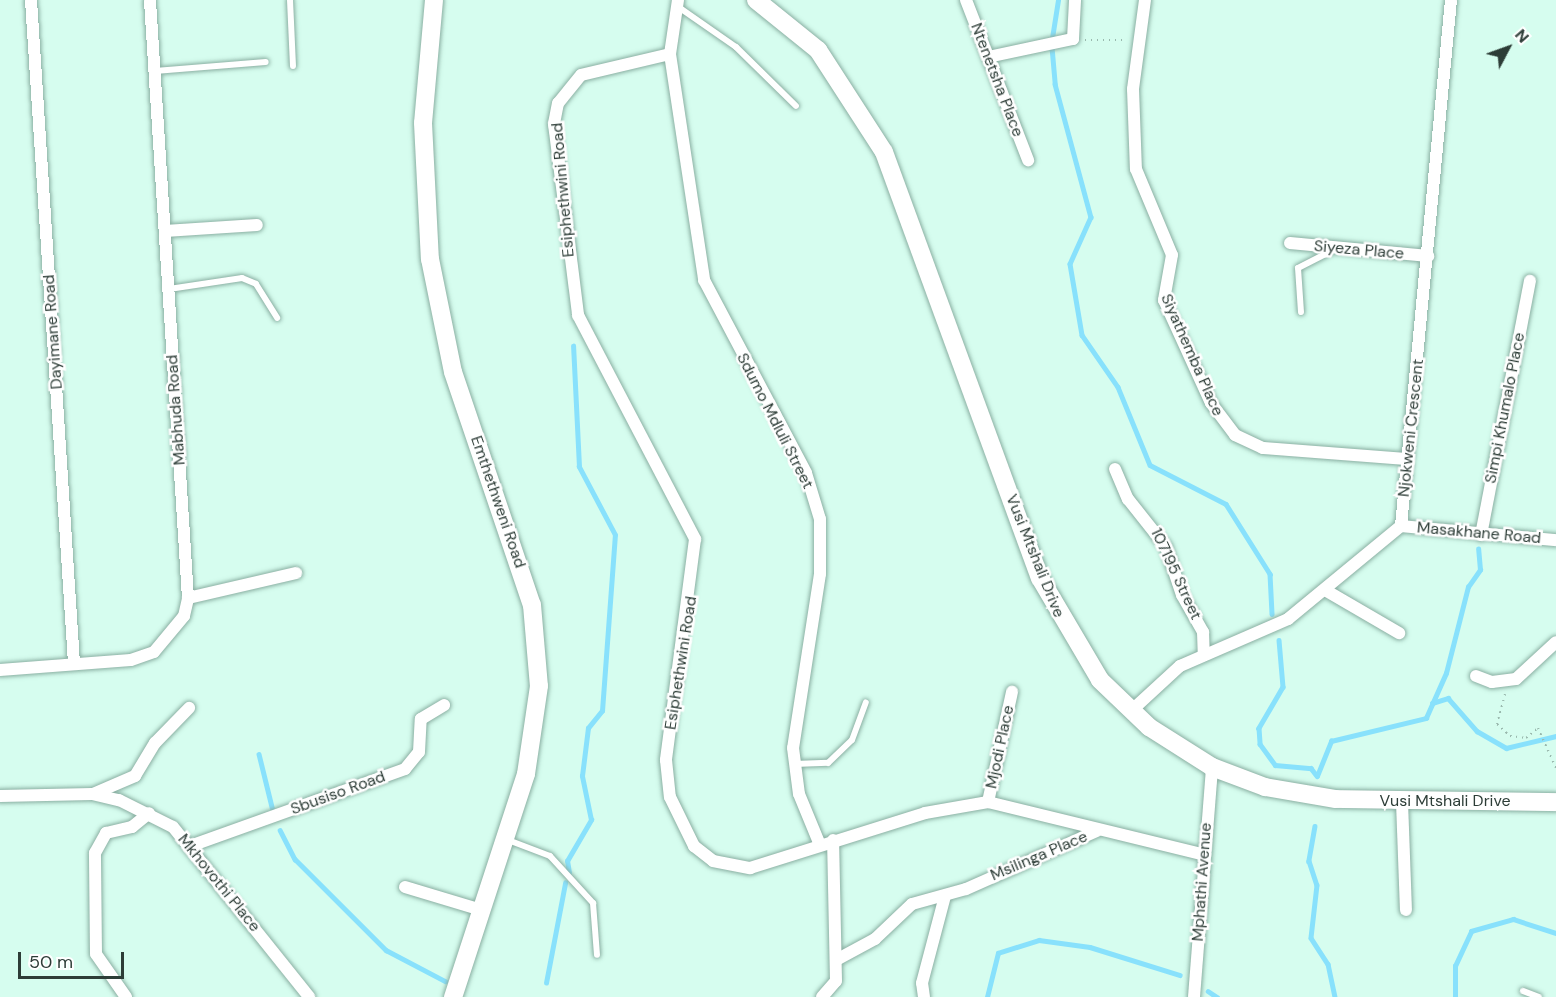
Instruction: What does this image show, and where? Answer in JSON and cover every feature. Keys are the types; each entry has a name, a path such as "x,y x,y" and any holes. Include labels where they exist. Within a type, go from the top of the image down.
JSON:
{"street":[{"name":"Dayimane Road","path":"31,0 74,664"},
{"name":"Mabhuda Road","path":"0,670 131,660 154,652 174,635 188,598 150,0"},
{"name":"Emthethweni Road","path":"434,0 423,123 430,259 453,372 522,566 537,643 534,737 505,838 453,997"},
{"name":"Vusi Mtshali Drive","path":"756,0 818,50 884,152 1040,578 1076,646 1131,711 1212,767 1312,797 1402,802 1556,802"},
{"name":"Ntenetsha Place","path":"966,0 1028,160"},
{"path":"988,57 1073,39 1075,0"},
{"path":"1139,40 1146,0"},
{"name":"Njokweni Crescent","path":"1401,525 1451,0"},
{"name":"Sdumo Mdluli Street","path":"677,3 670,54 704,280 806,473 820,519 820,574 794,764 799,794 820,845"},
{"name":"Siyathemba Place","path":"1139,40 1134,160 1168,242 1172,263 1162,288 1164,300 1224,425 1247,442 1281,452 1407,459"},
{"name":"Esiphethwini Road","path":"670,54 581,75 558,103 554,124 573,288 594,351 671,484 695,539 666,760 681,823 694,846 733,867 768,864 834,840 925,813 988,802 1097,831 1202,854"},
{"path":"165,231 257,225"},
{"name":"Siyeza Place","path":"1290,243 1428,256"},
{"name":"Simpi Khumalo Place","path":"1481,535 1530,281"},
{"name":"107195 Street","path":"1114,469 1128,499 1166,547 1182,595 1203,632 1204,655"},
{"path":"1131,711 1165,675 1204,655 1288,619 1401,525"},
{"name":"Masakhane Road","path":"1401,525 1481,535 1556,540"},
{"path":"188,598 296,573"},
{"path":"1325,590 1399,633"},
{"path":"1476,676 1503,682 1529,670 1556,642"},
{"name":"Mjodi Place","path":"988,802 1012,692"},
{"name":"Sbusiso Road","path":"193,845 405,769 419,752 421,719 444,705"},
{"path":"92,794 135,776 155,743 189,708"},
{"name":"Mphathi Avenue","path":"1194,997 1202,854 1212,767"},
{"name":"Mkhovothi Place","path":"0,796 92,794 148,813 193,845 309,997"},
{"path":"1402,802 1406,910"},
{"path":"126,997 96,954 95,853 106,833 132,827 148,813"},
{"name":"Msilinga Place","path":"838,959 875,939 900,910 945,896 1097,831"},
{"path":"823,997 837,981 834,840"},
{"path":"405,887 481,910"},
{"path":"924,997 922,983 945,896"}],"lane":[{"path":"290,0 293,66"},
{"path":"677,3 736,47 796,106"},
{"path":"155,71 266,62"},
{"path":"1301,312 1298,268 1339,248"},
{"path":"169,289 243,278 263,292 277,318"},
{"path":"794,764 828,763 852,740 866,702"},
{"path":"505,838 550,856 593,903 597,955"},
{"path":"1524,991 1539,997"}],"path":[{"path":"1073,39 1139,40"},
{"path":"1503,682 1505,709 1497,724 1510,736 1526,738 1534,727 1540,732 1556,768"}],"waterway":[{"path":"1052,38 1058,0"},
{"path":"1052,47 1055,84 1091,217 1070,264 1082,335 1118,387 1150,465 1226,504 1270,574 1272,614"},
{"path":"569,873 567,861 591,820 582,776 588,728 602,711 615,535 579,467 573,346"},
{"path":"1317,776 1331,741 1426,718 1446,673 1468,587 1480,570 1478,549"},
{"path":"1279,640 1283,687 1259,728 1260,744 1275,765 1311,768 1317,776"},
{"path":"1432,703 1448,698 1477,731 1506,748 1556,736"},
{"path":"259,754 272,807"},
{"path":"1315,826 1309,861 1317,885 1311,938 1328,964 1335,997"},
{"path":"280,830 295,859 386,950 445,981"},
{"path":"546,983 565,883"},
{"path":"1455,997 1455,966 1471,931 1513,919 1556,933"},
{"path":"987,997 998,953 1039,940 1090,947 1180,975"},
{"path":"1208,991 1217,997"}]}
